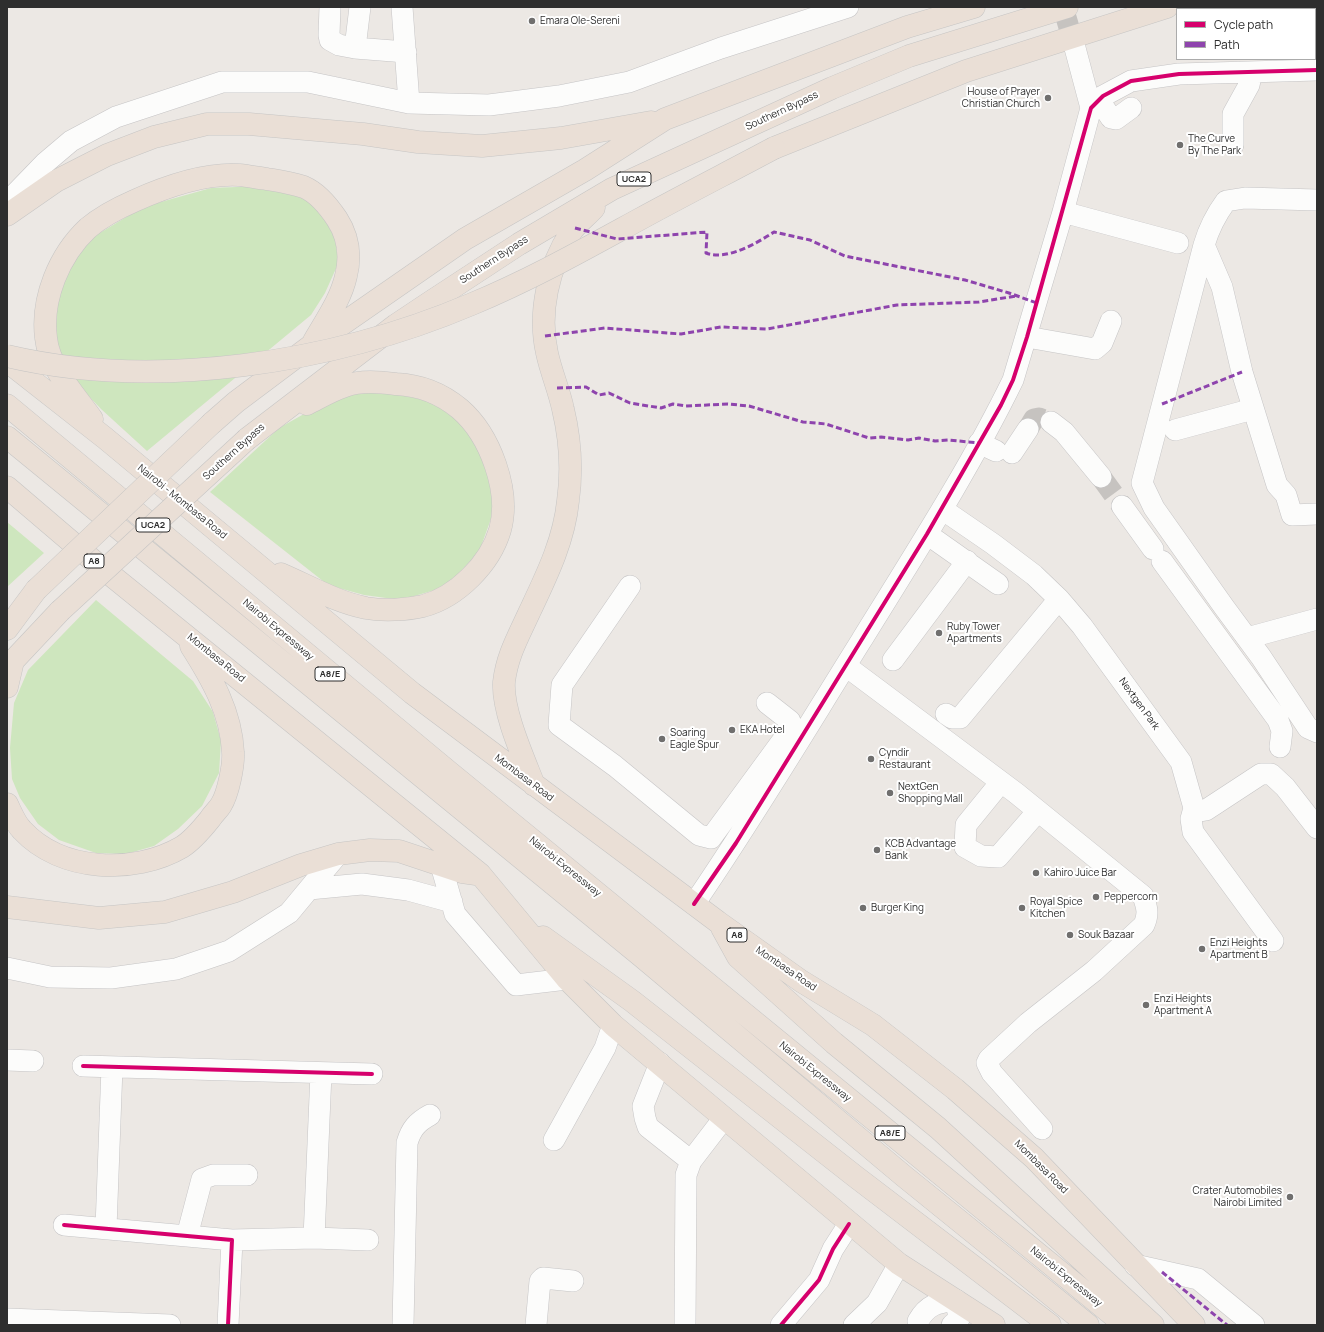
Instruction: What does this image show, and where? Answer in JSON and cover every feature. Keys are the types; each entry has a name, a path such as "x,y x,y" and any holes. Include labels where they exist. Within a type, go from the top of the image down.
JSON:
{"highway":[{"path":"7,215 56,181 107,155 154,137 207,124 250,124 363,134 418,142 482,146 568,137 665,119 907,27 974,7"},
{"name":"Southern Bypass","path":"7,687 13,661 60,611 247,439 267,422 429,303 518,244 612,189 832,88 909,56 1067,7"},
{"path":"7,356 35,362 110,371 172,371 237,365 314,354 412,328 466,307 534,275 774,148 966,71 1167,7"},
{"path":"7,629 36,590 212,422 236,402 312,345 466,239 585,170 665,119"},
{"path":"105,438 54,366 46,339 46,307 54,278 68,252 88,228 118,208 145,196 196,179 238,175 280,181 305,188 328,205 344,230 348,249 346,276 337,301 312,345"},
{"path":"534,786 518,743 508,708 504,684 511,649 552,565 565,526 568,500 570,466 563,410 547,352 543,321 547,289 558,258 571,232 612,189"},
{"name":"A8","path":"7,361 105,438"},
{"path":"260,566 345,603 366,608 391,609 423,606 442,598 463,585 477,570 491,551 500,530 502,513 502,484 482,436 460,410 437,394 407,384 374,382 346,386 267,422"},
{"name":"Nairobi Expressway","path":"7,405 437,762 905,1177 1088,1325"},
{"name":"Nairobi Expressway","path":"7,437 648,948 1125,1325"},
{"name":"Nairobi - Mombasa Road","path":"105,438 260,566"},
{"name":"A8","path":"8,488 96,563 181,630"},
{"name":"Mombasa Road","path":"260,566 412,693 534,786 718,922 801,981 873,1025 955,1089 1034,1158 1194,1325"},
{"path":"7,804 21,829 36,843 58,855 78,862 110,865 138,864 164,856 183,846 200,831 222,804 230,780 234,753 228,713 212,680 181,630"},
{"name":"Mombasa Road","path":"181,630 480,874 567,979 613,1025 849,1224 899,1264 994,1325"},
{"path":"7,907 99,918 165,912 233,892 301,865 338,854 370,850 398,852 462,872 480,874"},
{"path":"517,919 632,1001 856,1177 1050,1325"},
{"path":"718,922 738,957 834,1042 938,1128 1153,1325"}],"street":[{"path":"330,7 330,40 339,45 355,48 406,52"},
{"path":"355,48 360,7"},
{"path":"402,7 409,103"},
{"path":"7,207 15,194 45,163 71,141 116,117 222,82 308,82 409,103 489,105 559,96 629,82 721,48 844,8"},
{"path":"1075,48 1095,104 1111,118 1116,119 1131,108"},
{"path":"996,449 1013,380 1095,104 1115,88 1131,81 1178,74 1317,70"},
{"path":"1232,145 1233,114 1249,85 1252,72"},
{"path":"1317,200 1245,198 1226,201 1211,222 1142,483 1154,508 1247,638 1308,728 1317,732"},
{"path":"1063,212 1178,243"},
{"path":"1204,246 1222,288 1242,372 1277,485 1286,495 1290,512 1294,516 1317,514"},
{"path":"1027,337 1095,348 1104,339 1111,321"},
{"path":"1175,430 1253,409"},
{"path":"1051,422 1064,432 1101,477"},
{"path":"694,904 739,838 942,509 996,449 1028,429"},
{"path":"1122,506 1278,720 1282,731 1280,747"},
{"name":"Nextgen Park","path":"942,509 1034,575 1059,599 1082,626 1181,762 1194,808"},
{"path":"927,534 998,584"},
{"path":"893,660 967,561"},
{"path":"630,586 562,685 559,725 615,766 699,835 705,838 711,838 788,733 791,725 790,720 767,703"},
{"path":"946,714 952,718 960,718 1059,599"},
{"path":"1247,638 1317,619"},
{"path":"846,666 1038,811 1143,896 1147,906 1148,917 1144,925 1094,971 1028,1022 989,1058 987,1063 992,1073 1042,1129"},
{"path":"1273,941 1193,832 1191,819 1194,808 1200,811 1206,810 1261,774 1272,774 1285,787 1317,828"},
{"path":"1000,782 966,825 965,847 981,856 998,857 1038,811"},
{"path":"721,826 739,838"},
{"path":"7,968 50,977 111,978 176,969 229,952 289,913 338,854"},
{"path":"441,865 455,914 516,985 567,979"},
{"path":"309,889 362,884 408,890 452,902"},
{"path":"554,1140 605,1048 613,1025"},
{"path":"7,1060 33,1061"},
{"path":"660,1064 643,1106 644,1118 648,1127 691,1161"},
{"path":"83,1066 372,1074"},
{"path":"106,1228 112,1067"},
{"path":"314,1238 322,1073"},
{"path":"403,1325 407,1143 410,1132 418,1122 430,1115"},
{"path":"685,1325 686,1175 691,1161 724,1118"},
{"path":"187,1236 202,1179 213,1175 247,1175"},
{"path":"781,1325 819,1280 833,1249 849,1224"},
{"path":"64,1225 232,1240 314,1238 368,1240"},
{"path":"228,1325 232,1240"},
{"path":"854,1325 877,1303 888,1286 899,1264"},
{"path":"1135,1264 1198,1279 1254,1325"},
{"path":"536,1325 540,1281 543,1278 573,1281"},
{"path":"918,1321 922,1314 933,1304 956,1300 959,1319 952,1325"},
{"path":"7,1319 59,1323 170,1325"}],"green space":[{"path":"262,186 301,192 323,216 336,240 338,264 325,293 311,315 147,451 101,409 79,386 56,344 56,301 69,267 93,237 143,207 211,188"},
{"path":"372,388 441,404 471,432 492,485 492,516 479,552 456,576 438,589 401,600 364,595 328,585 210,492 279,428 320,405"},
{"path":"7,522 44,553 7,587"},
{"path":"96,600 193,681 213,712 221,741 219,773 202,806 178,829 154,846 126,854 96,853 59,840 38,824 20,798 12,779 10,748 14,703 28,670"}],"tunnel":[{"path":"1063,7 1075,48"},
{"path":"1028,429 1034,419 1039,418 1051,422"},
{"path":"1101,477 1122,506"}],"marked path":[{"path":"575,228 617,239 707,232 706,253 714,255 723,255 742,250 774,232 810,240 845,256 965,280 1037,303"},
{"path":"545,336 605,328 681,334 721,327 767,329 897,305 979,302 1016,296"},
{"path":"1162,404 1242,372"},
{"path":"557,388 586,387 599,395 609,393 630,403 661,408 673,404 686,406 728,404 749,406 803,422 826,424 869,438 881,437 908,440 919,438 935,441 949,440 979,443"},
{"path":"1162,1272 1227,1325"}],"cycle path":[{"path":"694,904 736,843 927,534 1001,405 1013,380 1027,337 1091,108 1103,96 1131,81 1179,74 1317,70"},
{"path":"83,1066 372,1074"},
{"path":"781,1325 819,1280 833,1249 849,1224"},
{"path":"64,1225 232,1240 228,1325"}],"place":[{"name":"Emara Ole-Sereni","path":"532,21"},
{"name":"House of Prayer Christian Church","path":"1048,98"},
{"name":"The Curve By The Park","path":"1180,145"},
{"name":"Ruby Tower Apartments","path":"939,633"},
{"name":"EKA Hotel","path":"732,730"},
{"name":"Soaring Eagle Spur","path":"662,739"},
{"name":"Cyndir Restaurant","path":"871,759"},
{"name":"NextGen Shopping Mall","path":"890,793"},
{"name":"KCB Advantage Bank","path":"877,850"},
{"name":"Kahiro Juice Bar","path":"1036,873"},
{"name":"Peppercorn","path":"1096,897"},
{"name":"Burger King","path":"863,908"},
{"name":"Royal Spice Kitchen","path":"1022,908"},
{"name":"Souk Bazaar","path":"1070,935"},
{"name":"Enzi Heights Apartment B","path":"1202,949"},
{"name":"Enzi Heights Apartment A","path":"1146,1005"},
{"name":"Crater Automobiles Nairobi Limited","path":"1290,1197"}]}
